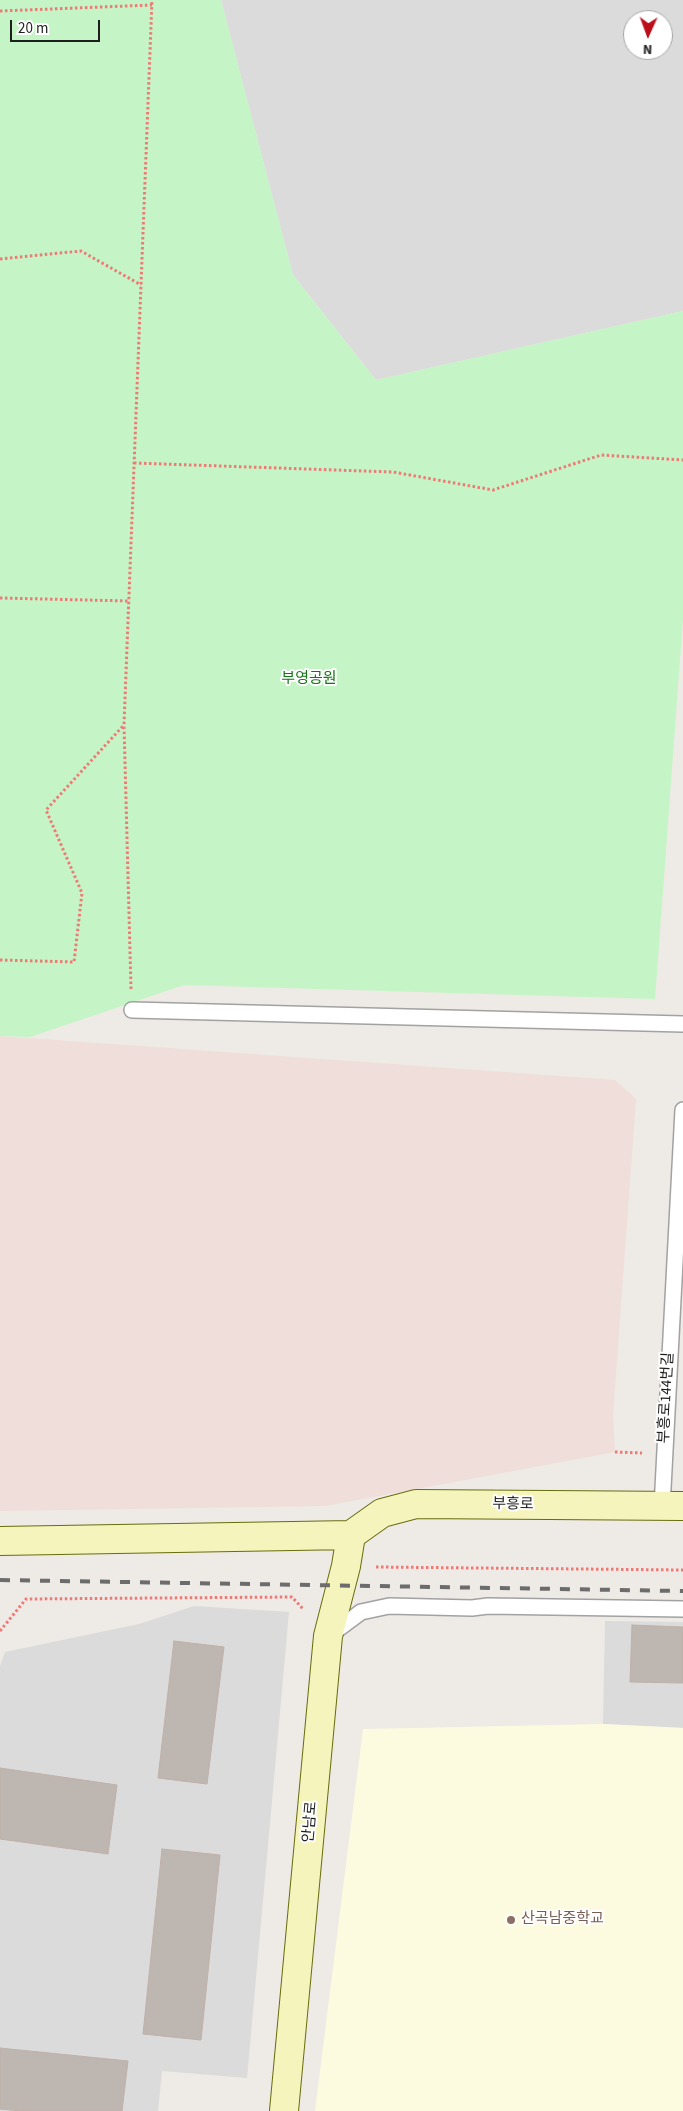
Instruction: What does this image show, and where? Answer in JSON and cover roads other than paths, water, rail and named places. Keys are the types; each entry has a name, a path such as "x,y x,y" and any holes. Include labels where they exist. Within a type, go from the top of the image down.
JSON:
{"main road":[{"name":"부흥로","path":"351,1535 382,1513 416,1504 672,1507"},
{"path":"0,1541 351,1535"},
{"name":"안남로","path":"284,2111 328,1636 346,1566 351,1535"}],"lane":[{"path":"132,1010 683,1024"},
{"name":"부흥로144번길","path":"672,1507 683,1110"},
{"path":"328,1636 361,1612 389,1606 683,1609"}],"railway":[{"path":"0,1580 683,1591"}],"place":[{"name":"산곡남중학교","path":"511,1920"}],"park label":[{"name":"부영공원","path":"309,680"}]}
